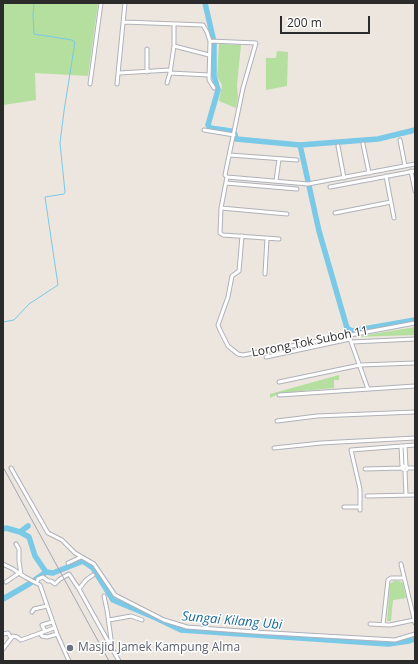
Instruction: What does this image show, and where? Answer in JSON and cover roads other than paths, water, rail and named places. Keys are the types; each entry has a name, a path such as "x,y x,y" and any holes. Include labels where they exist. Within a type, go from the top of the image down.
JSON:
{"street":[{"path":"90,84 101,3"},
{"path":"117,84 125,3"},
{"path":"124,22 203,25 211,41 209,75 210,82 214,88"},
{"path":"167,83 174,46 174,24"},
{"path":"211,41 256,43 243,88 226,176 221,208 220,233 223,235 279,239"},
{"path":"174,46 209,55"},
{"path":"147,49 147,72"},
{"path":"119,73 170,72 209,75"},
{"path":"204,130 234,134"},
{"path":"400,140 405,166"},
{"path":"363,144 368,173"},
{"path":"338,146 344,178"},
{"path":"230,155 297,160"},
{"path":"276,181 278,159"},
{"path":"226,176 300,184 316,184 415,164"},
{"path":"385,170 394,218"},
{"path":"330,187 413,171 415,191"},
{"path":"226,183 297,189"},
{"path":"335,213 391,202"},
{"path":"221,208 287,214"},
{"name":"Lorong Tok Suboh 11","path":"242,236 238,271 232,276 228,297 218,325 228,346 238,354 243,355 415,323"},
{"path":"265,274 267,238"},
{"path":"266,357 350,339 352,342 415,338"},
{"path":"352,342 368,388"},
{"path":"279,382 360,365 415,363"},
{"path":"279,395 415,386"},
{"path":"277,421 317,416 415,412"},
{"path":"274,448 322,443 415,438"},
{"path":"344,507 360,509 360,489 351,452 353,449 415,445"},
{"path":"403,446 406,495"},
{"path":"11,468 48,534 62,540 76,554 94,564 117,597 143,608 164,620 187,627 395,640 415,634"},
{"path":"365,469 415,468"},
{"path":"366,496 415,495"},
{"path":"16,544 19,549 20,574"},
{"path":"68,563 81,557"},
{"path":"3,564 36,582 40,586 54,628 69,661"},
{"path":"370,624 390,625 415,621 401,564"},
{"path":"6,582 20,574"},
{"path":"36,582 38,579 43,577 55,584 69,574 119,661"},
{"path":"79,589 86,580 93,575"},
{"path":"383,625 388,580 391,578 404,578"},
{"path":"104,596 109,620 111,639 110,645"},
{"path":"411,601 415,600"},
{"path":"32,612 34,609 47,606"},
{"path":"109,620 131,616 142,620"},
{"path":"44,631 42,625 52,622"},
{"path":"10,638 14,636 21,640 54,628"},
{"path":"3,634 8,633 10,638"},
{"path":"40,633 42,636 47,637 57,634"},
{"path":"3,649 10,638"}],"waterway":[{"path":"3,322 14,320 29,304 58,285 45,197 64,194 65,192 60,143 75,42 72,40 34,34 34,3"},
{"path":"205,3 214,42 214,76 218,90 208,125 210,128 231,131 235,134 236,139 300,145 378,139 415,130"},
{"path":"300,145 319,231 347,328 352,331 415,320"},
{"path":"20,532 28,526"},
{"name":"Sungai Kilang Ubi","path":"3,529 6,528 20,532 29,537 35,556 46,572 53,573 83,561 93,568 113,600 181,630 388,644 415,639"},
{"path":"3,599 46,572"}],"railway":[{"path":"3,467 109,661"}],"place":[{"name":"Masjid Jamek Kampung Alma","path":"70,648"}]}
